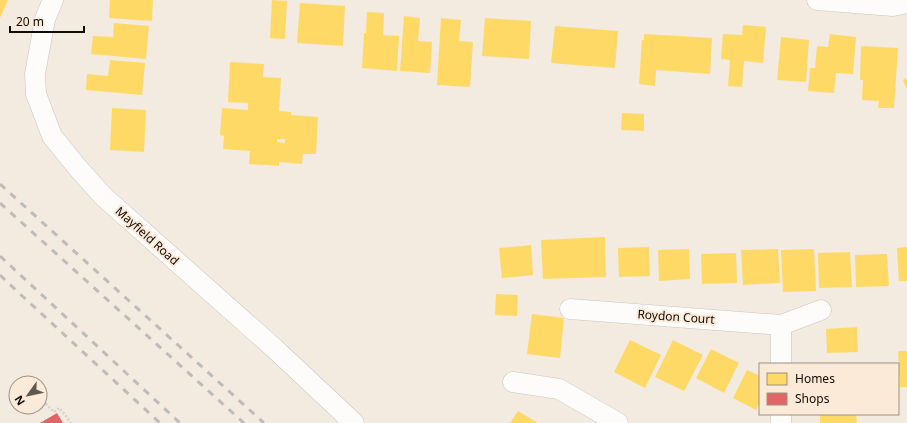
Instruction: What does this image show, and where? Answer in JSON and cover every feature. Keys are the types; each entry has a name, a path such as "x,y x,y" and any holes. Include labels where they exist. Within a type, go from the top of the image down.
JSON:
{"street":[{"name":"Mayfield Road","path":"53,0 45,19 35,74 36,94 52,136 104,197 274,348 354,423"},
{"path":"817,0 893,6 907,3"},
{"name":"Roydon Court","path":"570,309 781,325 821,310"},
{"path":"781,325 781,363"},
{"path":"512,382 559,389 618,423"}],"path":[{"path":"48,406 54,412 58,408 71,423"}],"building: Homes":[{"path":"0,0 8,0 0,18"},
{"path":"110,0 153,0 152,21 109,18"},
{"path":"272,0 287,1 285,39 270,38"},
{"path":"300,3 345,6 343,46 297,43"},
{"path":"367,12 384,13 383,35 399,36 397,71 362,68"},
{"path":"404,16 420,18 418,41 432,42 430,73 400,71"},
{"path":"441,18 461,20 459,41 473,42 470,87 437,85"},
{"path":"485,18 531,21 529,59 482,56"},
{"path":"114,23 149,26 146,59 91,54 93,36 113,37"},
{"path":"743,25 766,27 763,63 744,61 742,87 728,86 730,60 721,59 723,34 742,35"},
{"path":"555,26 618,31 615,68 551,63"},
{"path":"644,34 712,38 710,74 656,70 655,86 639,84 642,40 644,40"},
{"path":"830,34 856,37 853,74 836,73 834,93 808,91 810,68 815,68 817,46 828,47"},
{"path":"781,37 809,40 806,82 777,80"},
{"path":"861,46 898,48 894,108 878,108 879,101 862,100 863,80 860,80"},
{"path":"110,60 145,63 142,95 86,90 87,74 108,76"},
{"path":"230,62 264,64 263,77 281,78 279,111 291,112 291,115 318,117 316,154 303,154 302,164 279,162 279,166 249,164 250,151 223,149 224,136 220,135 222,108 248,110 248,103 228,102","holes":["277,139 285,139 285,143 277,142"]},
{"path":"907,78 907,89 903,80"},
{"path":"112,108 146,110 144,152 110,150"},
{"path":"622,113 644,114 644,131 621,130"},
{"path":"605,237 606,277 543,279 541,240"},
{"path":"531,245 533,275 502,278 499,248"},
{"path":"649,247 650,276 619,277 618,248"},
{"path":"907,247 907,281 899,281 897,248"},
{"path":"689,249 690,279 659,281 658,250"},
{"path":"778,249 780,283 743,285 741,250"},
{"path":"814,249 816,291 783,292 781,250"},
{"path":"850,252 852,287 819,288 818,253"},
{"path":"736,253 737,283 702,284 701,254"},
{"path":"887,254 889,286 856,287 855,255"},
{"path":"496,294 518,295 517,316 495,315"},
{"path":"532,314 564,318 560,358 527,354"},
{"path":"857,327 858,352 827,353 826,329"},
{"path":"630,340 661,355 645,388 614,372"},
{"path":"673,340 703,355 684,391 655,377"},
{"path":"711,349 739,363 724,393 696,378"},
{"path":"898,351 907,351 907,387 900,387"},
{"path":"747,370 759,376 759,404 756,410 733,398"},
{"path":"518,411 538,423 510,423"},
{"path":"820,415 856,415 857,423 820,423"}],"building: Shops":[{"path":"57,413 63,423 40,423"}],"railway":[{"path":"0,184 264,423"},
{"path":"0,203 244,423"},
{"path":"0,256 180,423"},
{"path":"0,275 160,423"}]}
